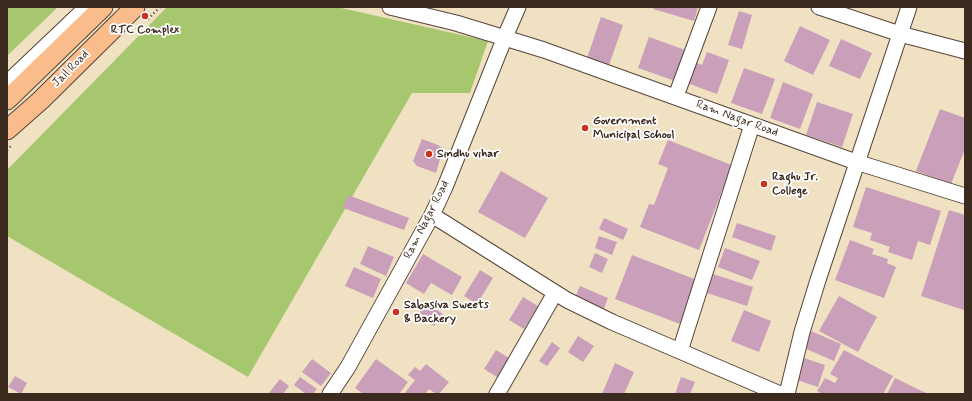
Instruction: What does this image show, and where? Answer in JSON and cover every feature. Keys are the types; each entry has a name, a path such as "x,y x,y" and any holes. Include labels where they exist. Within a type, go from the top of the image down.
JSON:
{"main road":[{"name":"Jail Road","path":"7,100 103,7"},
{"name":"Jail Road","path":"7,130 41,100 135,7"}],"street":[{"path":"7,83 87,7"},
{"name":"Ram Nagar Road","path":"390,7 505,37 676,96 856,162 965,196"},
{"path":"505,37 518,7"},
{"path":"676,96 709,7"},
{"path":"818,7 900,34 965,51"},
{"path":"787,394 813,294 909,7"},
{"name":"Ram Nagar Road","path":"330,394 348,367 432,215 445,187 505,37"},
{"path":"680,351 752,125"},
{"path":"432,215 556,293 612,322 780,394"},
{"path":"497,394 556,293"}],"green space":[{"path":"7,7 58,7 7,56"},
{"path":"167,7 337,7 488,41 470,93 412,93 248,377 7,236 7,170"}],"building":[{"path":"654,7 698,7 694,21 653,9"},
{"path":"739,11 752,15 742,49 728,45"},
{"path":"601,17 623,25 608,68 586,61"},
{"path":"800,26 830,40 813,75 784,61"},
{"path":"649,37 688,51 678,82 638,68"},
{"path":"841,39 872,53 860,79 829,66"},
{"path":"707,52 729,60 717,94 687,83 694,62 702,65"},
{"path":"744,68 775,79 762,114 731,103"},
{"path":"783,82 813,94 800,129 770,118"},
{"path":"817,102 853,114 842,147 806,135"},
{"path":"940,109 965,118 965,149 951,184 916,171"},
{"name":"Sindhu vihar","path":"422,139 438,145 443,149 436,173 417,166 413,161"},
{"path":"668,140 734,166 726,186 724,186 699,250 640,227 649,204 654,205 668,168 658,164"},
{"path":"501,171 548,198 525,238 478,212"},
{"path":"866,187 941,211 930,245 918,241 912,260 888,252 890,247 870,240 872,233 853,227"},
{"path":"348,195 409,218 404,230 343,208"},
{"path":"949,210 965,215 964,310 921,296"},
{"path":"604,218 628,229 623,240 599,229"},
{"path":"737,223 776,236 771,251 732,237"},
{"path":"599,236 617,242 612,255 595,248"},
{"path":"850,240 874,249 872,254 888,259 887,263 896,267 884,298 835,280"},
{"path":"368,246 394,257 386,276 360,264"},
{"path":"725,248 760,261 752,280 718,267"},
{"path":"595,253 608,259 602,273 589,267"},
{"path":"423,254 462,277 452,295 431,283 424,294 406,283"},
{"path":"632,255 697,280 680,324 615,299"},
{"path":"354,267 381,279 373,298 345,286"},
{"path":"480,270 493,278 477,304 464,296"},
{"path":"713,274 753,287 747,306 707,293"},
{"path":"580,286 608,298 603,311 574,300"},
{"path":"839,296 877,317 858,352 819,331"},
{"path":"523,297 538,306 524,329 509,320"},
{"path":"427,303 443,314 434,326 418,315"},
{"path":"744,310 771,321 759,352 731,341"},
{"path":"811,331 841,344 834,361 804,348"},
{"path":"578,336 594,346 583,362 568,352"},
{"path":"552,342 560,348 547,366 539,361"},
{"path":"496,350 509,358 497,377 484,369"},
{"path":"844,350 893,376 883,394 822,394 817,391 825,378 835,383 838,378 830,374"},
{"path":"801,357 825,365 818,387 794,379"},
{"path":"312,359 331,373 321,386 302,372"},
{"path":"376,359 408,382 399,394 363,394 355,388"},
{"path":"615,363 634,372 624,394 602,394"},
{"path":"426,364 449,382 439,394 436,394 429,389 425,394 404,394 415,380 408,375 415,367 420,371"},
{"path":"15,376 27,383 21,394 8,387"},
{"path":"300,377 317,389 313,394 306,394 294,385"},
{"path":"681,377 695,382 690,394 675,394"},
{"path":"895,378 928,394 887,394"},
{"path":"280,379 289,386 283,394 268,394"}],"place":[{"name":"RTC Complex","path":"145,16"},
{"name":"Government Municipal School","path":"585,128"},
{"name":"Sindhu vihar","path":"429,154"},
{"name":"Raghu Jr. College","path":"764,184"},
{"name":"Sabasiva Sweets & Backery","path":"396,312"}]}
